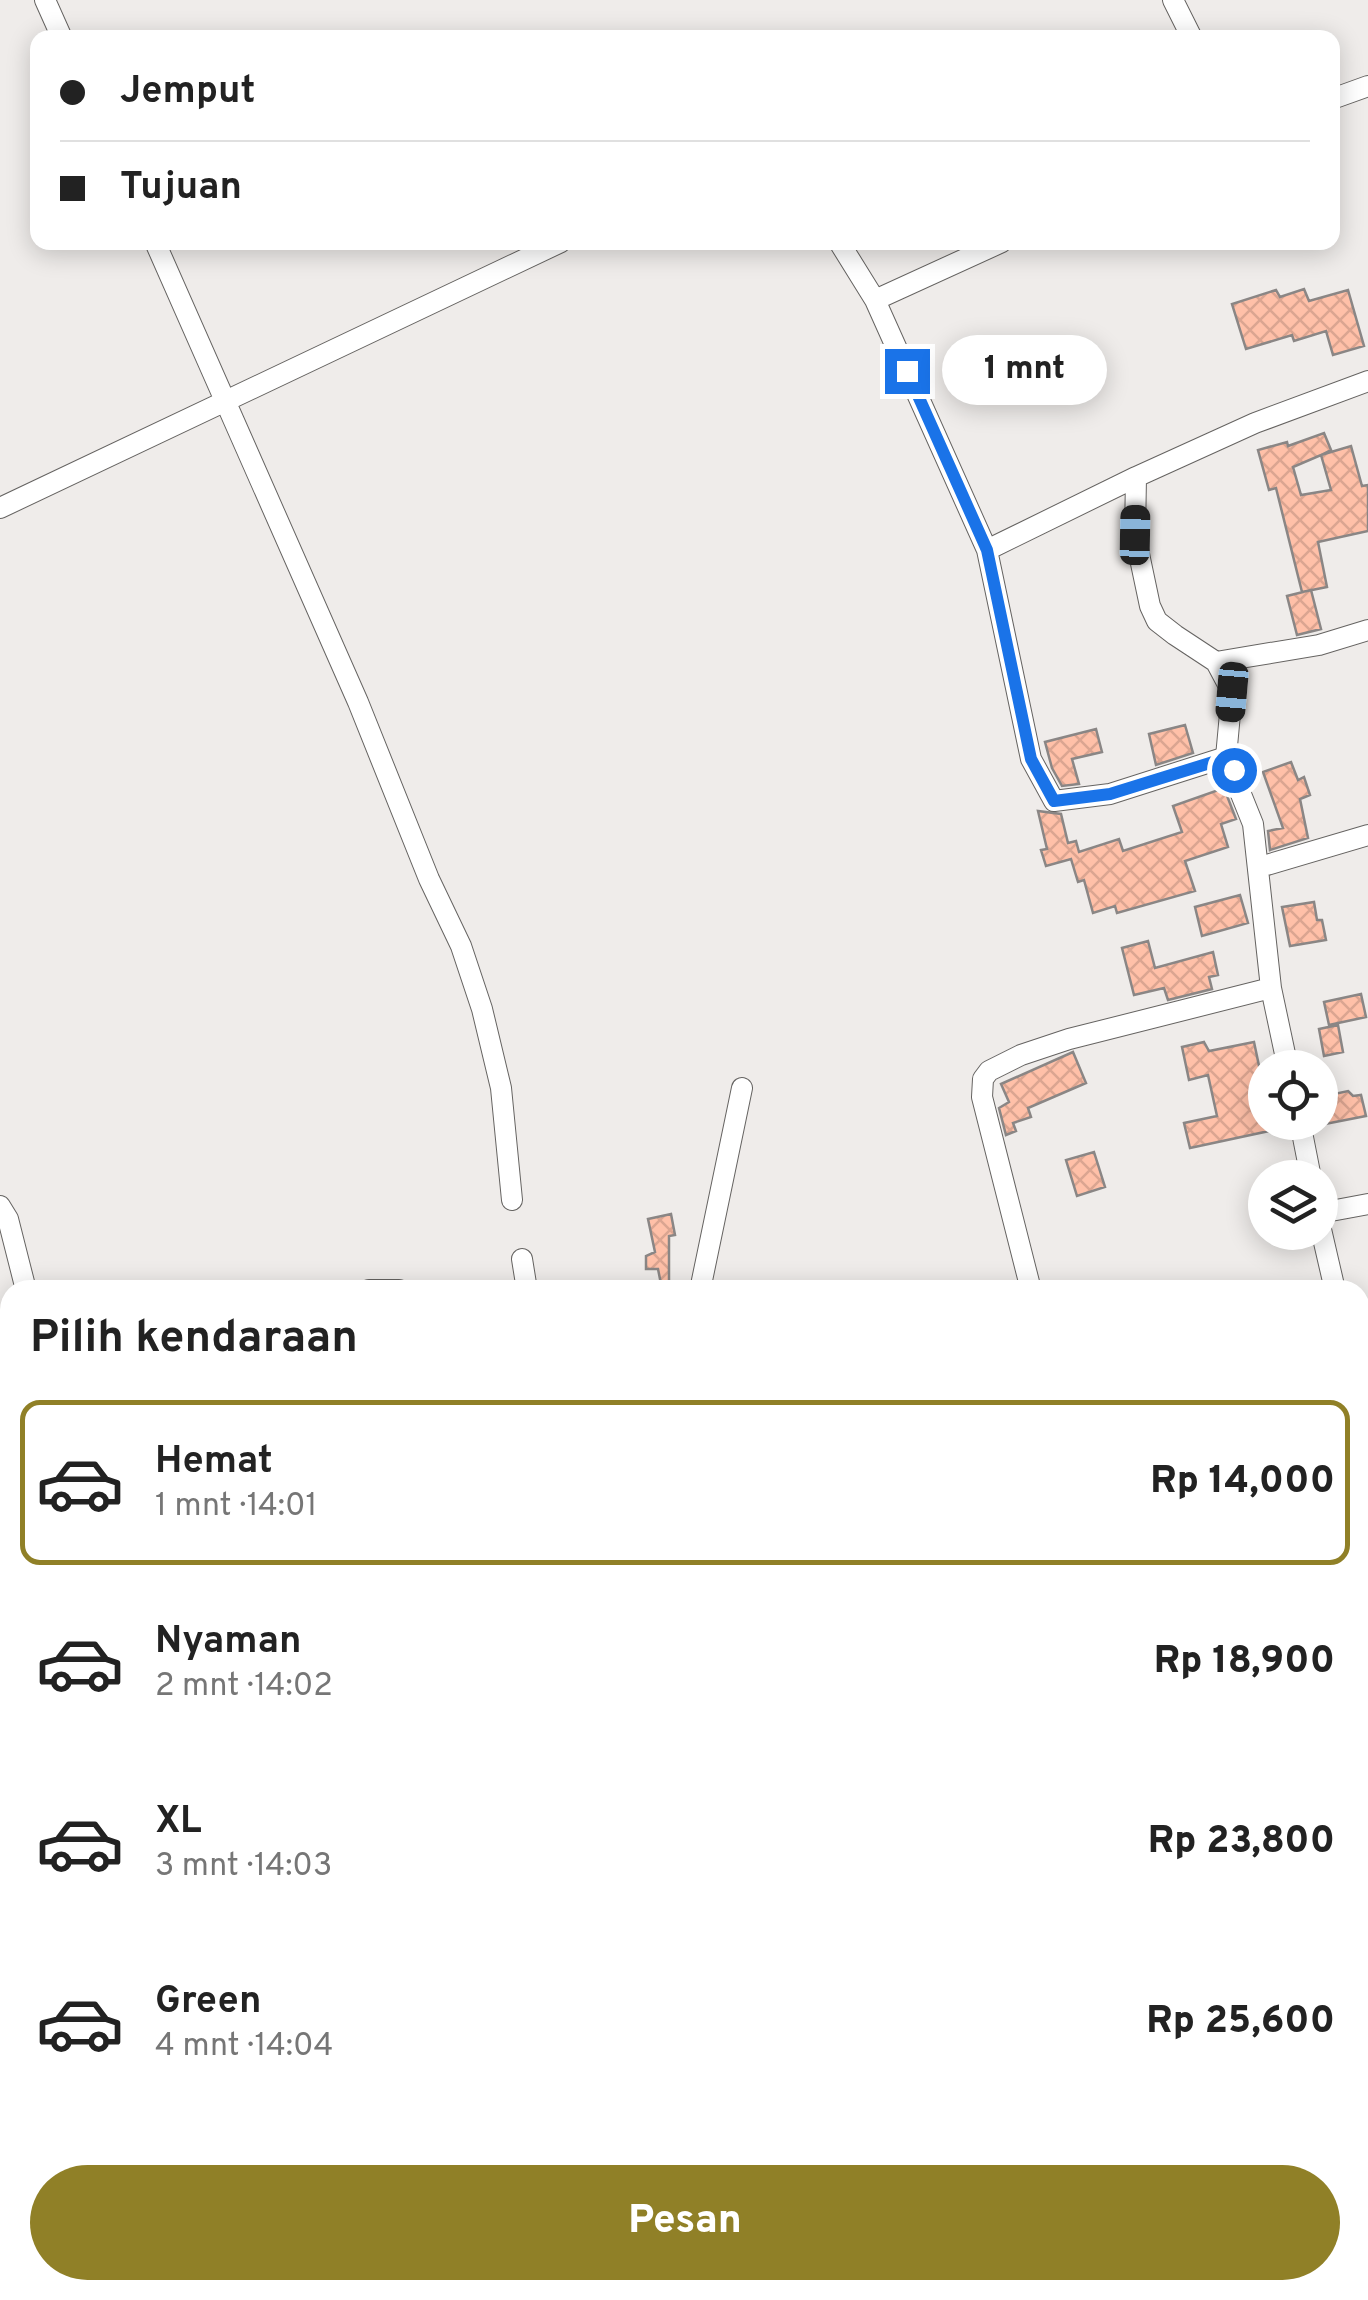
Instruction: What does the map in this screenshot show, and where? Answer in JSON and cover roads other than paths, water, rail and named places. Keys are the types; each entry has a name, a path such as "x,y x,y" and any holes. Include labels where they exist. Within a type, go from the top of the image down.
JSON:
{"street":[{"path":"45,0 58,30"},
{"path":"1173,0 1188,30"},
{"path":"1340,96 1368,86"},
{"path":"159,250 358,702 429,879 462,946 501,1088 512,1200"},
{"path":"0,508 544,250"},
{"path":"844,250 875,300 987,550 1031,759 1054,801 1110,794 1226,758"},
{"path":"875,300 984,250"},
{"path":"987,550 1256,423 1368,382"},
{"path":"1136,477 1135,535 1150,606 1157,620 1174,636 1216,662 1232,692 1226,758 1254,824 1271,988 1284,1050"},
{"path":"1216,662 1319,645 1368,630"},
{"path":"1260,867 1368,835"},
{"path":"1028,1280 982,1098 983,1080 990,1071 1040,1047 1271,988"},
{"path":"702,1280 742,1088"},
{"path":"1338,1209 1368,1204"},
{"path":"0,1206 8,1220 23,1280"},
{"path":"1326,1250 1333,1280"},
{"path":"522,1259 525,1280"}]}
